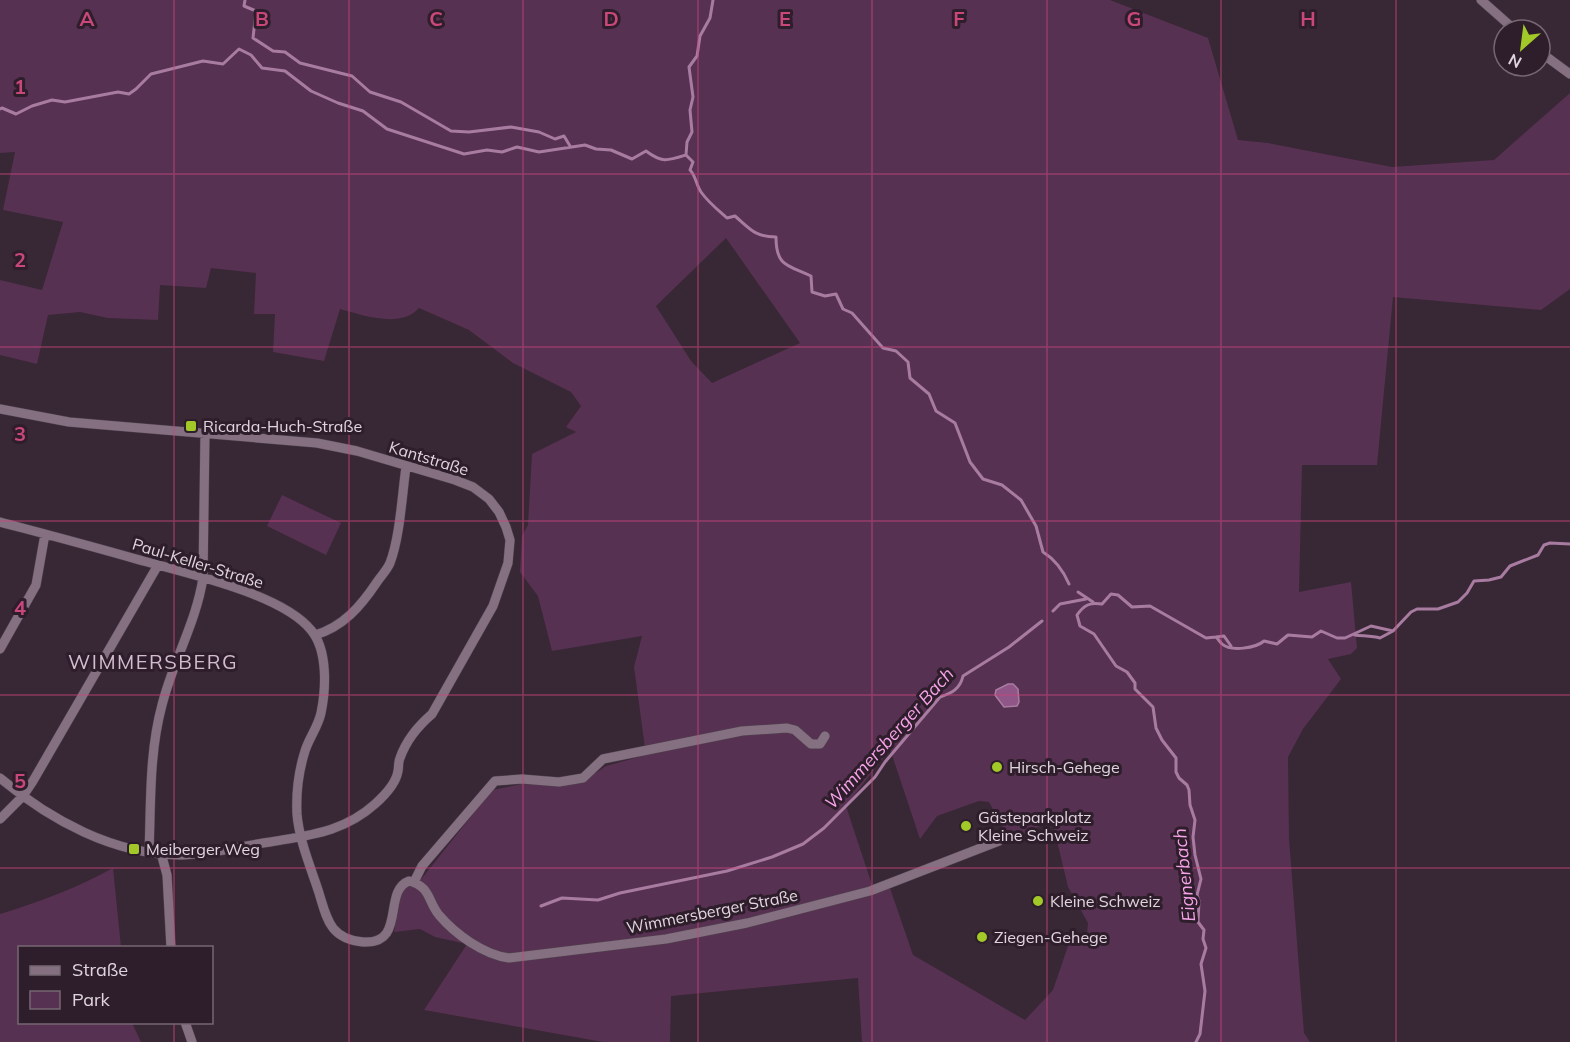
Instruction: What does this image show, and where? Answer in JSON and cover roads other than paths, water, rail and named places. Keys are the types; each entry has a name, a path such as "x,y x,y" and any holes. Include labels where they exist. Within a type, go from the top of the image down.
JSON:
{"street":[{"path":"1481,0 1501,18"},
{"path":"1552,61 1570,74"},
{"name":"Kantstraße","path":"0,409 69,422 317,443 357,451 464,483 489,499 499,512 510,540 508,563 493,606 432,714 419,726 408,742 399,760 396,779 386,794 351,822 338,828 302,837"},
{"path":"149,852 151,773 156,731 168,684 199,601 203,578 205,433"},
{"path":"406,467 394,547 389,564 361,604 345,620 326,632 315,635 323,657 321,714 305,752 298,789 297,814 325,915 333,931 361,942 374,942 385,936 391,924 398,890 405,883 414,882 422,866 495,781 522,779 559,782 583,778 603,759 742,731 786,728 795,730 817,746 825,736"},
{"name":"Paul-Keller-Straße","path":"0,522 251,593 301,620 315,635"},
{"path":"0,649 36,585 45,534"},
{"path":"0,819 22,796 158,565"},
{"path":"0,778 47,812 97,837 127,848 161,854 204,853 302,837"},
{"name":"Wimmersberger Straße","path":"414,882 429,894 437,913 450,926 486,951 509,958 666,939 747,923 870,891 999,841"},
{"path":"161,854 167,875 171,946"},
{"path":"184,1024 192,1042"}],"waterway":[{"path":"245,0 244,6 256,11 253,38 273,51 285,52 300,63 352,76 370,92 401,102 451,131 469,132 511,127 539,132 555,139 564,136 570,146"},
{"path":"686,155 687,142 692,132 690,110 693,97 689,67 697,56 700,36 710,18 713,0"},
{"path":"0,109 16,114 52,100 65,102 118,92 129,94 151,74 203,61 223,64 239,49 251,55 262,68 285,71 311,91 363,111 387,129 464,154 487,150 502,152 517,147 539,152 585,145 596,149 611,150 632,159 646,151 656,158 665,160 686,155"},
{"path":"686,155 693,162 690,170 699,189 713,206 727,218 735,216 758,234 776,237 781,260 790,267 811,276 812,292 825,296 836,294 843,309 852,313 883,348 896,351 908,362 910,378 929,394 936,411 955,423 970,462 983,479 1002,485 1021,500 1036,526 1043,552 1059,566 1069,584"},
{"name":"Eignerbach","path":"1196,1042 1200,1034 1205,991 1201,964 1206,948 1203,939 1204,930 1198,922 1197,895 1201,879 1195,855 1193,837 1195,820 1190,805 1189,790 1176,772 1176,758 1156,728 1153,707 1135,689 1135,683 1127,672 1116,666 1094,634 1080,626 1077,615 1088,605 1102,604 1111,594 1118,595 1132,607 1150,606 1206,638 1216,637 1222,644 1231,648 1250,647 1264,641 1277,644 1288,635 1312,637 1321,631 1337,638 1345,638 1371,626 1393,631 1411,612 1417,609 1438,609 1458,602 1474,581 1501,577 1510,566 1538,555 1544,545 1570,544"},
{"name":"Wimmersberger Bach","path":"1078,592 1093,602"},
{"name":"Wimmersberger Bach","path":"1053,611 1060,604 1086,599"},
{"name":"Wimmersberger Bach","path":"541,906 562,898 598,900 620,893 727,871 772,857 803,844 824,828 875,777 940,697 955,690 963,676 1009,647 1042,621"},
{"name":"Eignerbach","path":"1355,635 1380,638 1393,631"},
{"name":"Eignerbach","path":"1216,637 1224,636 1231,646"}],"place":[{"name":"Ricarda-Huch-Straße","path":"191,426"},
{"name":"Hirsch-Gehege","path":"997,767"},
{"name":"Gästeparkplatz Kleine Schweiz","path":"966,826"},
{"name":"Meiberger Weg","path":"134,849"},
{"name":"Kleine Schweiz","path":"1038,901"},
{"name":"Ziegen-Gehege","path":"982,937"}],"district":[{"name":"WIMMERSBERG","path":"153,661"}]}
